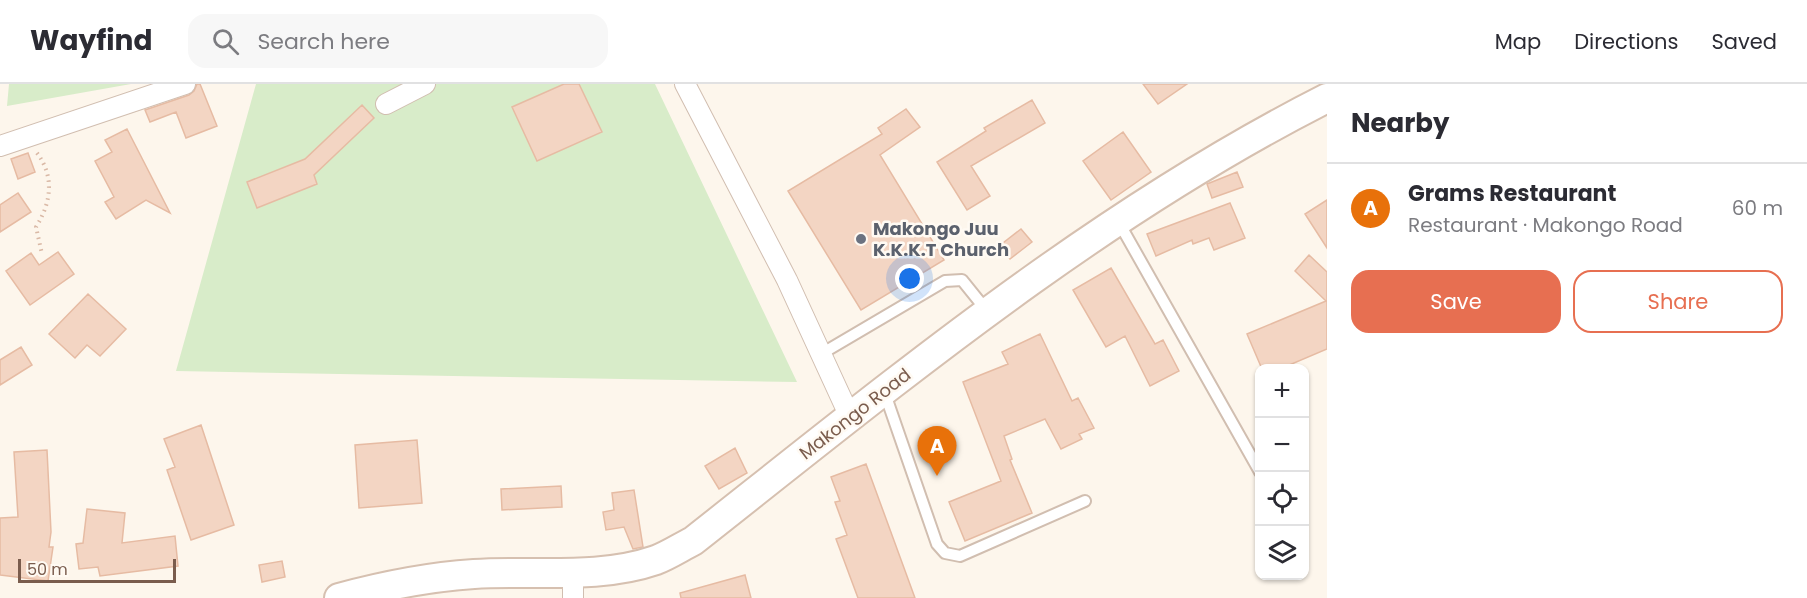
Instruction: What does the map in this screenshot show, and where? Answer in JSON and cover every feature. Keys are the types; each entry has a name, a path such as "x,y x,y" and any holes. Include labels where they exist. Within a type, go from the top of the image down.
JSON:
{"street":[{"path":"0,146 185,84"},
{"path":"386,104 425,84"},
{"path":"685,84 787,280 850,417"},
{"name":"Makongo Road","path":"339,598 380,587 474,574 573,586 658,559 693,541 988,312 1117,219 1275,124 1327,98"}],"lane":[{"path":"1117,219 1255,463"},
{"path":"821,354 945,280 962,280 988,312"},
{"path":"884,391 937,544 945,553 960,556 1085,501"}],"path":[{"path":"21,138 36,151 48,176 48,200 36,228 42,254"}],"green space":[{"path":"9,84 131,84 7,106"},
{"path":"256,84 655,84 797,382 176,371"}],"building":[{"path":"197,84 200,84 217,126 186,138 176,112 150,122 145,110 189,95"},
{"path":"564,84 579,84 602,132 537,161 512,107"},
{"path":"1143,84 1187,84 1158,104"},
{"path":"1032,100 1045,123 971,166 990,196 967,210 937,162 986,131 984,128"},
{"path":"362,105 374,118 314,175 317,184 257,208 247,182 305,159"},
{"path":"906,109 920,127 880,155 944,260 861,310 788,191 882,134 878,128"},
{"path":"127,129 170,213 146,200 116,219 105,202 114,197 95,161 112,152 105,140"},
{"path":"1123,132 1151,172 1111,200 1083,161"},
{"path":"28,153 35,172 18,179 11,159"},
{"path":"1237,172 1243,187 1212,198 1207,184"},
{"path":"18,193 31,212 0,232 0,205"},
{"path":"1327,200 1327,248 1305,214"},
{"path":"1230,203 1245,238 1214,250 1209,238 1193,244 1192,240 1156,256 1147,234"},
{"path":"1021,229 1032,242 1010,259 999,246"},
{"path":"58,252 74,274 30,305 6,271 31,253 39,265"},
{"path":"1309,255 1327,272 1327,349 1292,364 1260,364 1247,334 1326,301 1295,271"},
{"path":"1111,268 1155,344 1163,340 1179,371 1150,386 1125,336 1106,347 1073,290"},
{"path":"88,294 126,329 100,356 87,345 75,358 49,334"},
{"path":"1040,334 1072,401 1078,398 1094,428 1079,434 1082,439 1061,449 1045,419 1004,436 1012,459 1010,460 1032,513 965,541 949,502 1001,481 963,382 1008,364 1002,352"},
{"path":"21,347 32,365 0,385 0,360"},
{"path":"201,425 234,525 191,540 167,470 175,467 164,439"},
{"path":"417,440 422,503 359,508 355,445"},
{"path":"735,448 747,473 719,489 705,466"},
{"path":"47,450 51,532 49,547 53,547 48,581 0,575 0,518 18,517 14,452"},
{"path":"866,464 915,598 858,598 836,539 847,535 835,502 840,501 831,477"},
{"path":"561,486 562,507 502,510 501,489"},
{"path":"634,490 643,547 633,549 624,527 606,530 603,512 614,510 612,493"},
{"path":"87,509 125,513 122,543 175,536 178,566 100,576 98,567 79,569 76,544 83,543"},
{"path":"282,561 285,577 262,582 259,565"},
{"path":"745,575 751,598 681,598 680,593"}],"place":[{"name":"Makongo Juu K.K.K.T Church","path":"861,239"},
{"name":"Grams Restaurant","path":"937,476"}]}
